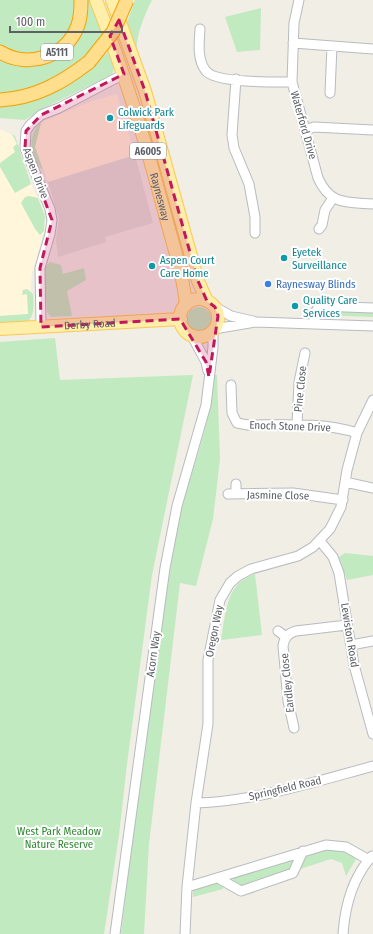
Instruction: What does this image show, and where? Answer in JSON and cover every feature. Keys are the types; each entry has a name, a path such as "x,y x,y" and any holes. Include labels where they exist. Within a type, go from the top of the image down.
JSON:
{"highway":[{"name":"A5111","path":"0,52 12,58 32,60 56,52 68,42 75,32 79,20 81,0"},
{"path":"0,100 32,95 70,77 89,62 113,32 128,0"}],"main road":[{"name":"Raynesway","path":"96,0 124,74 146,146 182,280 186,305"},
{"name":"Raynesway","path":"112,0 144,91 198,280 211,304"},
{"path":"186,305 196,300 211,304"},
{"name":"A6005","path":"211,304 218,317 214,330"},
{"name":"A6005","path":"181,319 182,312 186,305"},
{"path":"181,319 185,330 192,336 201,337 214,330"},
{"name":"Derby Road","path":"0,329 181,319"}],"street":[{"name":"Waterford Drive","path":"299,0 293,43 292,82 318,178 333,198"},
{"path":"200,29 198,47 204,70 215,77 292,82"},
{"path":"293,43 373,49"},
{"path":"330,93 332,46"},
{"name":"Aspen Drive","path":"41,327 40,268 50,234 52,220 50,209 26,148 26,132 30,125 42,115 59,108 124,74"},
{"path":"236,79 232,135 234,148 249,184 255,217 255,233"},
{"path":"306,130 314,127 373,130"},
{"path":"319,229 322,226 325,210 333,198 344,202 373,204"},
{"path":"211,304 231,316 256,322 373,326"},
{"path":"315,324 315,313 319,306 373,308"},
{"path":"214,330 256,322"},
{"name":"Acorn Way","path":"115,934 165,568 177,506 202,423 214,330"},
{"name":"Acorn Way","path":"192,336 206,362 209,377"},
{"name":"Pine Close","path":"297,424 299,382 305,353"},
{"name":"Enoch Stone Drive","path":"231,385 232,413 237,423 248,425 297,424 345,429 357,433"},
{"name":"Oregon Way","path":"185,934 187,887 196,802 208,724 208,660 218,605 222,594 234,580 247,571 298,556 320,541 337,518 343,500 345,482 357,433 370,413 373,400"},
{"path":"345,482 373,488"},
{"name":"Jasmine Close","path":"236,484 232,494 293,493 343,500"},
{"name":"Lewiston Road","path":"320,541 333,557 338,568 357,677 373,734"},
{"name":"Eardley Close","path":"294,728 288,701 283,646 286,637 290,633 296,631 347,625"},
{"name":"Eardley Close","path":"278,631 286,637"},
{"path":"351,645 373,640"},
{"name":"Springfield Road","path":"196,802 232,799 278,790 373,766"},
{"path":"187,887 302,851 326,845 340,845 371,857 357,878 350,893 344,916 343,934"},
{"path":"218,878 241,891 293,873 302,851"}],"highlighted area":[{"path":"119,20 145,91 198,281 207,301 215,307 218,316 209,377 206,362 180,319 41,327 40,268 52,220 25,148 26,131 41,115 124,74 110,36"}],"shaded area":[{"path":"117,94 135,155 48,182 35,147 35,131 44,121 92,101"},
{"path":"0,129 15,136 29,180 43,208 46,224 32,273 28,314 0,316"},
{"path":"135,155 153,223 105,237 106,242 58,257 56,240 59,219 48,182"}],"green space":[{"path":"0,0 75,0 72,23 67,36 58,45 45,51 30,55 17,54 0,46"},
{"path":"86,0 92,0 104,33 93,47 82,58 59,76 33,87 0,95 0,58 52,60"},
{"path":"135,0 152,0 143,20 137,41 137,54 126,25"},
{"path":"261,8 260,50 237,52 225,17"},
{"path":"109,51 115,66 112,74 44,108 25,120 0,118 0,106 16,104 46,95 85,72"},
{"path":"145,106 189,266 182,268 139,108"},
{"path":"41,123 35,147 43,170 35,160 32,147 33,134"},
{"path":"12,134 15,136 31,184 15,193 0,167 0,163 15,152 13,147 17,144"},
{"path":"29,196 38,198 45,216 44,231 40,235 35,229 21,203 25,197"},
{"path":"50,262 61,265 63,274 84,268 86,280 67,291 72,316 51,317 47,312 44,270"},
{"path":"27,289 33,294 34,304 33,312 28,321 23,323 0,324 0,316 28,314 27,294 22,295 23,290"},
{"path":"199,307 204,308 210,314 210,324 204,330 199,331 194,330 188,324 187,319 188,314 194,308"},
{"path":"322,309 373,311 373,317 321,315 319,313"},
{"name":"West Park Meadow Nature Reserve","path":"55,338 60,380 193,375 152,575 119,835 104,934 0,934 0,342"},
{"path":"213,374 217,375 220,459 213,519 196,586 180,583 149,844 144,934 121,934 169,575 181,510 209,414"},
{"path":"345,553 373,556 373,575 347,580 339,557"},
{"path":"255,574 262,635 221,640 226,610 232,592 245,579"},
{"path":"331,849 347,852 356,859 346,876 342,863 331,859 300,869 307,855"},
{"path":"292,859 294,861 292,869 242,887 232,881 234,877"},
{"path":"217,883 223,885 223,889 193,897 193,890"}],"place":[{"name":"Colwick Park Lifeguards","path":"110,118"},
{"name":"Eyetek Surveillance","path":"284,258"},
{"name":"Aspen Court Care Home","path":"152,266"},
{"name":"Raynesway Blinds","path":"268,284"},
{"name":"Quality Care Services","path":"295,306"}]}
